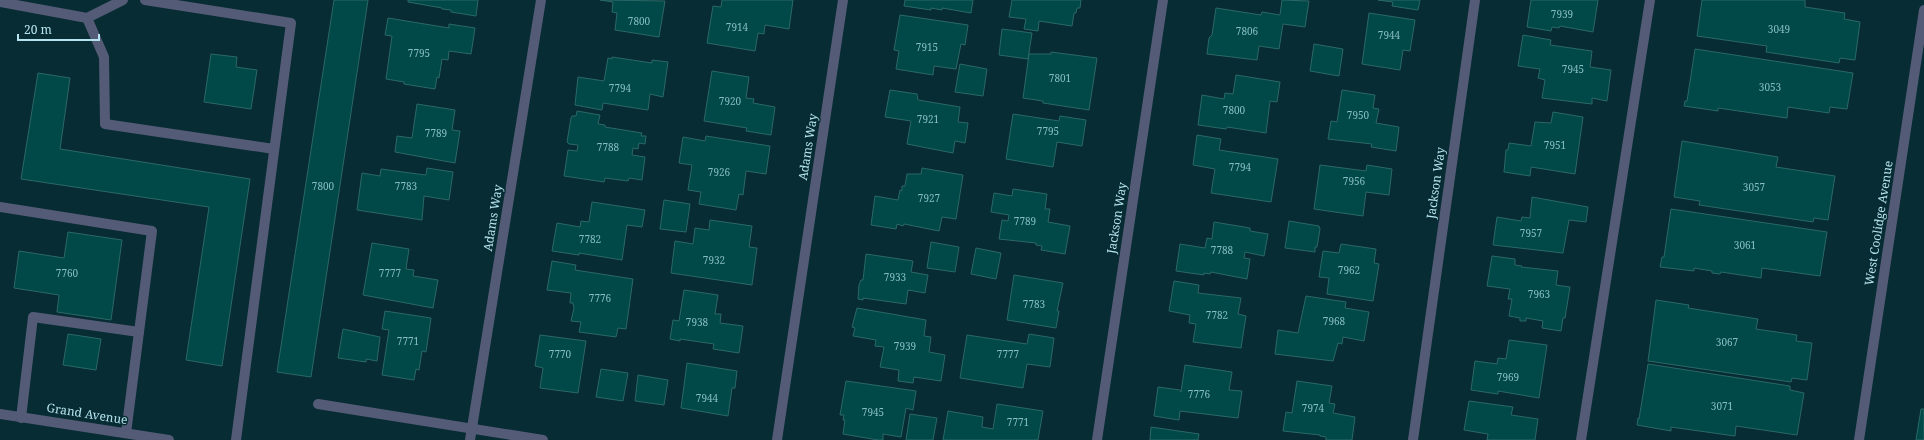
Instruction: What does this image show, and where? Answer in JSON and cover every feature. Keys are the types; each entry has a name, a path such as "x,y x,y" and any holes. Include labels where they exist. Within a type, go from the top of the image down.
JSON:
{"street":[{"path":"0,2 87,18 123,0"},
{"path":"145,0 291,22 236,440"},
{"name":"Adams Way","path":"470,440 541,0"},
{"name":"Adams Way","path":"777,440 844,0"},
{"name":"Jackson Way","path":"1097,440 1163,0"},
{"name":"Jackson Way","path":"1413,440 1475,0"},
{"path":"1581,440 1650,0"},
{"name":"West Coolidge Avenue","path":"1859,440 1924,10"},
{"path":"87,18 104,57 105,124 274,149"},
{"path":"0,207 152,231 126,433"},
{"path":"21,418 33,317 139,332"},
{"path":"318,404 543,440"},
{"name":"Grand Avenue","path":"0,414 169,440"}],"building":[{"path":"334,0 368,0 311,377 277,372"},
{"path":"408,0 478,0 476,16 408,2"},
{"path":"600,0 665,1 659,37 615,30 617,13 612,12 613,2"},
{"path":"722,0 793,0 789,29 765,25 764,34 758,33 755,51 707,43 713,6 721,7"},
{"path":"905,0 973,0 971,13 942,8 942,10 931,8 931,10 904,6"},
{"path":"1012,0 1081,0 1080,8 1077,8 1076,13 1074,13 1072,26 1039,21 1038,31 1024,29 1026,19 1009,17"},
{"path":"1282,0 1309,1 1305,27 1283,24 1279,49 1259,46 1257,60 1207,54 1209,38 1212,35 1216,8 1261,15 1262,12 1280,15"},
{"path":"1378,0 1420,0 1418,10 1392,6 1393,2"},
{"path":"1531,0 1598,0 1593,32 1560,26 1559,28 1552,27 1551,31 1527,27"},
{"path":"1702,0 1805,0 1805,7 1845,13 1844,19 1860,22 1855,60 1840,58 1839,63 1766,52 1767,46 1697,36"},
{"path":"1369,13 1415,20 1410,51 1403,50 1400,70 1362,64"},
{"path":"900,15 968,25 965,45 961,44 956,69 934,66 933,75 896,69 899,51 894,50"},
{"path":"388,18 449,28 449,24 475,28 471,54 449,51 448,60 442,59 439,78 437,77 435,89 404,84 404,82 386,79 392,36 385,35"},
{"path":"1002,29 1032,33 1028,59 999,55"},
{"path":"1523,35 1551,40 1550,45 1592,51 1590,67 1611,70 1607,101 1592,98 1592,104 1542,98 1545,80 1538,78 1540,69 1518,66"},
{"path":"1314,44 1343,49 1339,76 1310,71"},
{"path":"1695,49 1853,73 1847,109 1830,107 1829,113 1788,107 1787,118 1718,108 1718,111 1684,106 1685,101 1687,101"},
{"path":"1051,52 1097,58 1089,110 1043,103 1043,101 1023,98 1029,54 1051,54"},
{"path":"211,54 237,57 236,67 257,70 251,109 204,102"},
{"path":"612,57 652,63 652,60 668,62 663,97 650,94 648,110 603,103 602,110 575,105 578,77 604,81 608,58 612,59"},
{"path":"960,64 987,69 983,96 955,92"},
{"path":"712,71 749,77 746,98 754,99 753,103 775,107 771,135 746,131 747,128 704,121"},
{"path":"38,73 70,78 60,149 250,179 222,366 186,360 209,207 21,179"},
{"path":"1236,75 1280,82 1277,102 1270,101 1266,133 1227,127 1226,129 1198,125 1202,95 1224,99 1225,93 1233,94"},
{"path":"890,90 917,94 918,100 960,107 958,122 968,123 965,143 955,141 953,153 907,144 911,121 885,117"},
{"path":"1342,90 1375,95 1373,108 1379,109 1376,123 1399,127 1396,151 1371,147 1372,144 1328,139 1331,121 1337,122"},
{"path":"417,104 455,110 452,130 460,131 455,163 395,152 397,136 412,138"},
{"path":"577,111 600,115 598,124 605,125 605,127 642,133 641,136 646,136 645,144 639,143 638,149 633,148 632,155 645,157 642,180 629,178 628,181 605,178 604,182 564,176 568,150 577,151 578,145 569,144 567,142 571,118 572,116 576,116"},
{"path":"1553,112 1583,117 1575,174 1531,167 1530,176 1504,172 1506,150 1508,150 1509,143 1531,146 1535,122 1551,123"},
{"path":"1013,114 1059,121 1060,116 1086,120 1082,146 1057,142 1053,167 1006,159"},
{"path":"1197,135 1221,139 1219,150 1278,159 1271,202 1211,193 1215,169 1193,165"},
{"path":"706,136 770,146 766,174 746,171 743,195 739,194 736,210 699,204 701,192 688,190 692,165 679,163 683,137 705,141"},
{"path":"1682,141 1778,157 1776,167 1835,176 1828,220 1814,218 1813,222 1699,205 1700,201 1674,197"},
{"path":"1320,165 1366,171 1367,165 1392,169 1389,195 1366,192 1363,216 1314,209"},
{"path":"427,168 453,172 449,200 424,196 422,220 357,210 362,173 380,176 381,169 426,175"},
{"path":"922,168 963,175 956,219 942,217 939,231 904,224 903,226 897,224 896,229 871,225 875,196 898,200 900,190 902,191 902,186 905,186 907,174 921,174"},
{"path":"1013,189 1047,194 1045,209 1050,209 1048,222 1070,226 1065,254 1041,250 1042,246 1036,245 1036,243 999,239 1002,220 1008,221 1009,215 991,212 994,193 1012,196"},
{"path":"1532,197 1588,207 1586,222 1569,220 1563,253 1493,245 1497,217 1521,221 1522,217 1530,218"},
{"path":"664,200 690,204 686,232 660,229"},
{"path":"592,202 645,210 642,227 627,225 622,260 579,253 579,255 552,251 557,223 580,227 581,221 589,222"},
{"path":"1671,209 1827,232 1820,276 1762,268 1761,278 1721,272 1720,274 1712,273 1712,271 1694,268 1694,271 1660,267 1662,257 1664,257"},
{"path":"710,220 752,226 749,247 757,248 752,285 671,273 675,241 693,244 695,228 709,230"},
{"path":"1289,221 1319,226 1320,229 1315,252 1285,248"},
{"path":"1214,222 1250,228 1250,231 1268,234 1264,256 1245,252 1244,258 1250,259 1247,279 1211,272 1210,274 1204,273 1204,275 1176,271 1180,244 1205,248 1207,238 1212,239"},
{"path":"68,232 122,240 111,320 57,312 59,295 14,288 19,251 64,258"},
{"path":"931,242 959,247 955,272 927,268"},
{"path":"372,243 409,249 406,269 414,270 413,276 438,280 433,308 363,295"},
{"path":"1341,244 1376,249 1374,263 1379,264 1373,301 1327,294 1329,278 1319,277 1323,251 1339,253"},
{"path":"976,248 1001,253 996,279 971,274"},
{"path":"866,254 913,261 911,272 928,275 925,293 908,290 906,304 863,298 863,300 858,299 859,285 861,280 863,280"},
{"path":"1492,256 1515,259 1515,265 1522,266 1521,267 1558,271 1556,285 1570,287 1565,318 1563,318 1561,331 1542,328 1543,321 1526,318 1526,321 1520,321 1520,318 1509,316 1512,299 1508,299 1510,289 1487,286"},
{"path":"552,261 576,265 575,270 633,279 626,329 618,328 616,337 579,332 581,322 571,321 574,308 573,303 570,303 571,293 547,290"},
{"path":"1014,275 1063,283 1057,311 1059,311 1056,328 1007,320"},
{"path":"1174,281 1199,285 1198,293 1241,298 1238,314 1246,316 1241,348 1193,342 1196,324 1189,323 1190,315 1169,311"},
{"path":"684,290 718,295 715,314 721,314 720,323 743,326 739,353 713,349 714,344 670,339 673,320 679,321"},
{"path":"1306,296 1346,302 1345,308 1369,312 1364,341 1343,337 1342,344 1338,343 1333,361 1275,354 1278,330 1298,333"},
{"path":"1656,300 1689,305 1688,308 1758,319 1756,329 1797,335 1796,341 1812,343 1807,380 1792,378 1791,382 1648,361"},
{"path":"857,308 926,320 924,336 931,337 929,352 945,355 941,381 914,377 913,383 898,381 899,370 880,367 884,347 875,346 876,340 853,336 855,328 852,327"},
{"path":"385,311 431,318 426,352 422,351 419,370 416,369 414,380 382,375 389,330 382,329"},
{"path":"343,329 380,337 377,361 366,359 366,362 338,358"},
{"path":"68,334 101,339 96,370 63,365"},
{"path":"1029,334 1054,338 1050,367 1027,364 1023,388 960,378 967,335 1027,344"},
{"path":"540,335 586,341 578,393 540,388 543,368 535,366"},
{"path":"1509,340 1547,345 1539,398 1498,391 1498,394 1471,390 1475,361 1497,364 1498,358 1506,359"},
{"path":"687,363 737,371 735,388 732,388 728,416 681,408"},
{"path":"1648,364 1790,386 1790,390 1804,393 1797,435 1736,426 1735,436 1671,427 1671,431 1637,425"},
{"path":"1185,365 1232,372 1229,390 1242,391 1238,418 1180,411 1179,420 1154,416 1158,387 1180,390 1181,392"},
{"path":"601,369 628,373 623,401 596,397"},
{"path":"638,375 668,380 664,405 635,401"},
{"path":"846,381 916,391 913,410 906,408 901,437 883,434 883,440 878,440 843,434 845,420 843,420 844,415 840,415"},
{"path":"1297,381 1332,386 1329,403 1335,404 1333,413 1355,417 1352,440 1326,440 1326,437 1320,435 1283,431 1286,412 1292,413"},
{"path":"1469,401 1513,407 1511,415 1538,419 1535,440 1487,440 1488,434 1464,430"},
{"path":"997,404 1043,411 1038,440 943,440 948,411 983,417 982,427 993,429"},
{"path":"1921,409 1924,409 1924,440 1916,440"},
{"path":"910,414 937,418 933,440 906,440"},
{"path":"1151,427 1199,434 1198,440 1150,440"}]}
